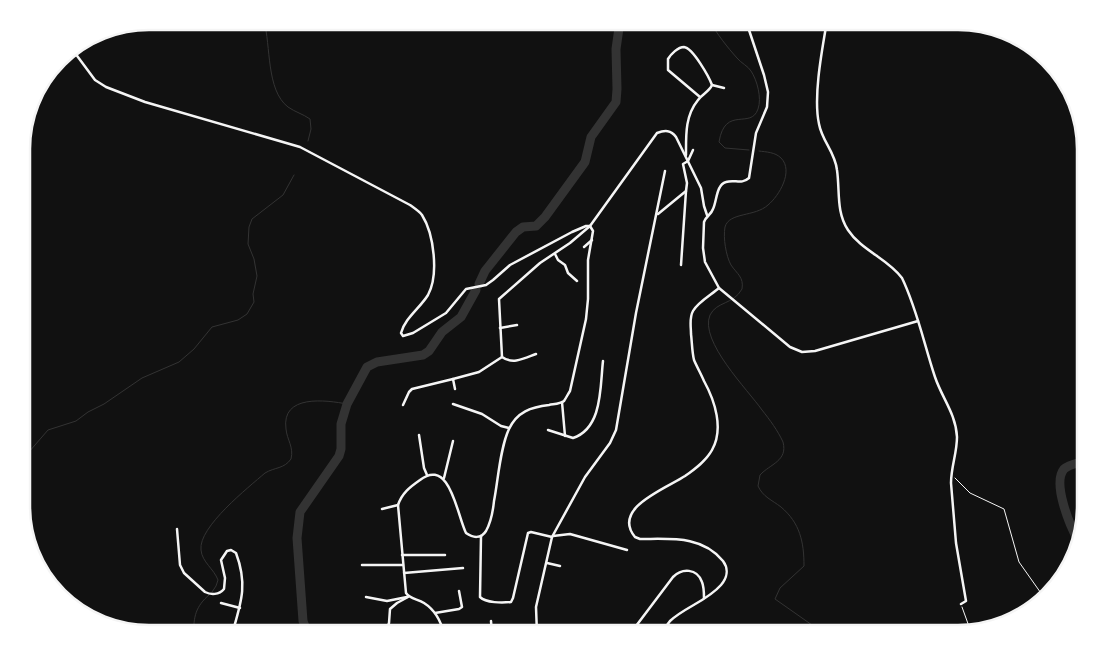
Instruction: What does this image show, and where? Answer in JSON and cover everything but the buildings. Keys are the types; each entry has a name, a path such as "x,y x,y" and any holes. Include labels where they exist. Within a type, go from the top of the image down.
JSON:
{"street":[{"path":"749,30 764,75 768,92 767,106 756,133 749,178 741,182 730,181 723,183 719,189 713,211 704,222 703,248 705,262 718,288 790,348 802,352 815,351 918,321"},
{"path":"826,30 818,89 817,114 819,126 836,162 842,218 855,239 896,271 902,278 935,376 948,402 955,425 957,438 951,474 956,543 966,601 961,604"},
{"path":"700,96 668,70 667,62 670,56 682,47 688,50 701,65 712,86"},
{"path":"77,55 95,80 106,87 144,102 300,147 370,182 417,210 428,228 434,265 433,281 428,294 403,326 401,333 403,336 413,333 446,313 466,288 486,285 510,265 572,232 590,226"},
{"path":"686,157 688,120 691,110 700,96 712,86"},
{"path":"712,86 724,88"},
{"path":"502,357 499,299 540,263 570,243 590,226 657,134 666,131 673,133 701,188 704,206 708,215"},
{"path":"681,265 687,183 683,164 688,161 693,150"},
{"path":"537,625 536,607 553,536 584,477 610,443 616,430 636,313 665,171"},
{"path":"657,215 686,191"},
{"path":"566,436 562,402 570,391 573,382 586,319 588,260 593,231 590,226"},
{"path":"584,247 592,240"},
{"path":"555,253 558,260 565,265 568,273 577,281"},
{"path":"667,625 677,615 721,586 726,576 726,565 706,546 691,541 640,538 635,536 629,526 629,519 632,511 646,498 684,476 702,462 712,450 718,432 718,423 712,398 694,359 690,322 696,308 718,288"},
{"path":"500,328 517,325"},
{"path":"502,357 510,361 516,361 536,354"},
{"path":"403,405 412,389 479,372 502,357"},
{"path":"548,430 573,438 583,433 596,416 603,361"},
{"path":"453,379 455,389"},
{"path":"573,382 578,379"},
{"path":"408,596 405,587 402,556 398,505 400,499 408,489 427,475 436,474 444,479 466,533 476,538 481,536 485,532 492,516 504,445 509,428 517,417 530,408 562,402"},
{"path":"453,404 482,414 501,426 509,428"},
{"path":"419,434 424,468 427,475"},
{"path":"444,479 453,441"},
{"path":"382,509 398,505"},
{"path":"177,529 179,560 182,569 209,594 222,591 224,588 225,578 221,560 225,553 231,550 237,556 243,584 243,596 235,625"},
{"path":"481,536 480,597 483,600 506,603 511,602 513,598 528,533 553,536 570,534 627,550"},
{"path":"402,556 445,556"},
{"path":"547,563 560,566"},
{"path":"362,565 403,565"},
{"path":"404,573 463,568"},
{"path":"637,625 673,577 680,572 691,571 701,579 704,598"},
{"path":"434,613 462,607 459,591"},
{"path":"388,625 390,609 408,596"},
{"path":"366,597 387,601 408,596 423,603 434,613 440,625"},
{"path":"221,603 240,608"},
{"path":"491,621 491,625"}],"path":[{"path":"951,474 970,493 1004,509 1019,562 1040,591"},
{"path":"961,604 968,625"}],"waterway":[{"path":"266,30 270,67 276,90 288,107 310,119 311,129 308,141"},
{"path":"479,284 485,271 516,232 523,227 536,226 545,217 585,162 591,137 616,102 616,49 619,30"},
{"path":"716,30 730,50 750,69 757,84 759,95 759,105 755,115 727,124 722,131 719,142 725,148 749,150"},
{"path":"759,151 779,156 785,163 786,176 776,196 763,209 727,222 724,231 728,257 741,279 742,289 734,298 713,311 710,315 709,326 718,351 736,378 771,422 783,442 784,448 781,458 760,475 758,486 765,496 781,507 797,526 802,541 804,566 780,588 775,599 812,625"},
{"path":"30,451 48,430 76,421 142,378 179,362 194,349 212,327 238,320 247,314 254,302 253,294 257,276 254,259 248,244 249,227 252,219 283,195 294,175"},
{"path":"305,625 297,538 300,512 339,456 341,449 341,424 347,404 367,367 377,362 423,355 429,351 442,332 461,317 476,290"},
{"path":"212,592 218,580 202,554 202,541 207,530 237,497 265,473 282,466 291,459 292,451 286,429 286,418 290,410 307,402 328,401 347,404"},
{"path":"1074,532 1067,515 1060,484 1064,469 1077,463"},
{"path":"194,625 196,612 209,595"}]}
